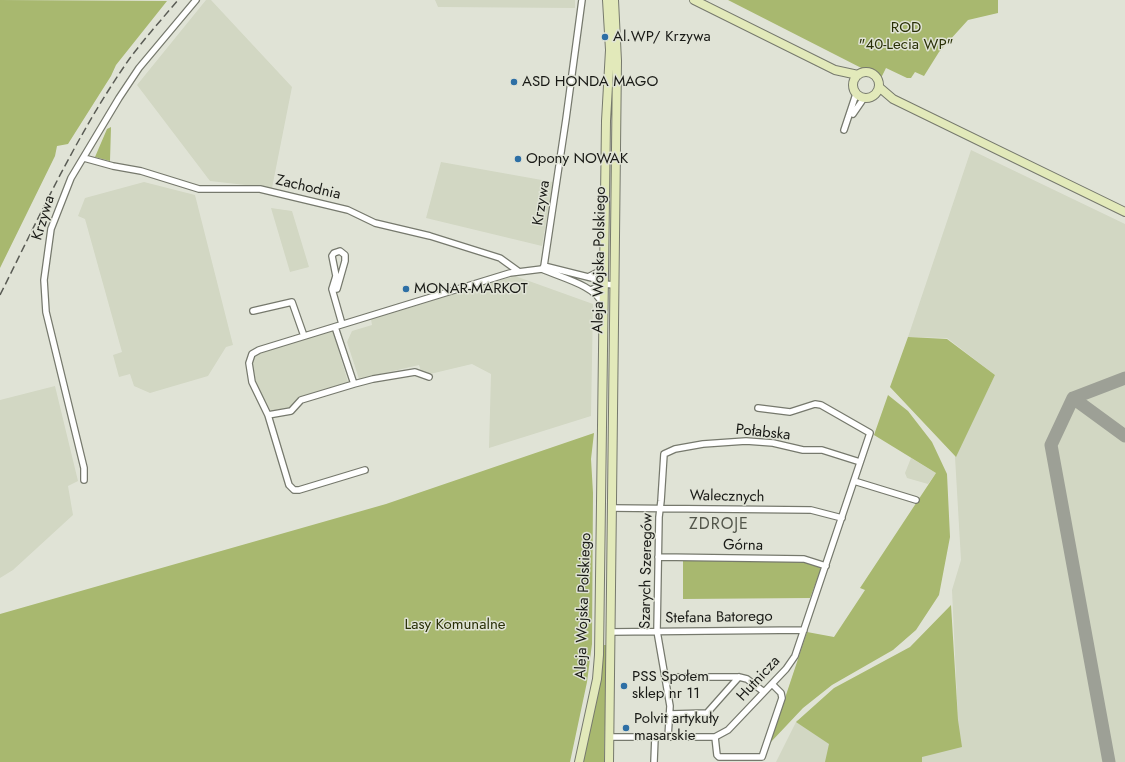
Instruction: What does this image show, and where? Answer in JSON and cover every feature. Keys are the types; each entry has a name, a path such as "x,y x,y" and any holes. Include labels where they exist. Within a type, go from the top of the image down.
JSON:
{"main road":[{"name":"Aleja Wojska Polskiego","path":"579,762 599,663 604,258 607,102 610,50 607,0"},
{"name":"Aleja Wojska Polskiego","path":"609,762 617,61 614,0"},
{"path":"694,0 835,70 850,81 856,94 864,98 874,95 893,99 1125,212"},
{"path":"835,70 858,76"},
{"path":"853,85 858,76 864,72 873,75 877,79 878,86 874,95"},
{"path":"878,86 893,99"},
{"path":"605,207 615,208"},
{"path":"602,473 612,473"}],"street":[{"name":"Krzywa","path":"84,480 84,468 48,326 44,280 47,246 55,215 71,178 119,98 139,68 196,0"},
{"name":"Krzywa","path":"543,268 565,126 582,0"},
{"path":"844,130 849,119 856,94"},
{"path":"849,119 864,98"},
{"name":"Zachodnia","path":"84,158 113,166 141,171 199,189 260,189 348,210 375,223 430,236 500,258 518,271"},
{"path":"332,289 337,289 345,261 345,255 340,251 334,253 332,256 336,276 332,289 342,324"},
{"path":"588,277 598,272 604,258"},
{"path":"543,268 591,290 601,300 604,310"},
{"path":"365,470 299,490 294,490 289,485 268,415 254,387 249,366 252,354 263,348 518,271 543,268 588,277 604,284 614,284"},
{"path":"591,290 604,284"},
{"path":"253,311 292,302 304,336"},
{"path":"335,327 354,384"},
{"path":"263,348 265,355"},
{"path":"268,415 291,411 301,400 373,379 415,372 429,377"},
{"name":"Hutnicza","path":"715,737 728,730 791,662 804,630 870,433 821,405 815,404 790,412 758,408"},
{"name":"Połabska","path":"664,454 675,449 703,444 746,441 773,443 803,450 822,450 860,462"},
{"name":"Szarych Szeregów","path":"664,454 659,509 657,631 670,714 668,737"},
{"path":"854,481 916,500"},
{"name":"Walecznych","path":"611,508 811,510 842,518"},
{"name":"Górna","path":"658,557 804,559 826,566"},
{"name":"Stefana Batorego","path":"610,632 804,630"},
{"path":"665,677 739,677 747,679 764,692"},
{"path":"670,714 707,713 739,677"},
{"path":"609,737 715,737 717,756 719,757 762,756 782,698 781,693 772,684"},
{"path":"654,762 656,737"}],"shaded area":[{"path":"206,0 211,0 292,87 272,188 210,181 137,85"},
{"path":"435,0 575,0 575,8 438,7"},
{"path":"971,150 1125,224 1125,762 776,762 797,720 829,742 958,721 952,590 961,560 955,457 995,375 947,338 908,337"},
{"path":"441,162 553,182 542,246 426,218"},
{"path":"144,182 195,195 233,345 226,347 208,376 150,393 134,386 130,374 119,377 113,355 122,352 85,219 78,216 85,198"},
{"path":"271,208 292,211 309,267 290,272"},
{"path":"515,276 593,304 591,416 489,448 491,374 472,364 430,374 421,371 419,365 359,379 347,342 352,331 372,325 371,319"},
{"path":"330,330 333,332 348,382 297,399 291,408 272,413 257,385 253,371 252,360 255,353"},
{"path":"55,386 78,481 68,486 73,515 13,570 0,578 0,400"},
{"path":"911,458 936,473 928,484 907,478 905,473"}],"green space":[{"path":"0,0 167,1 116,65 111,76 68,144 57,146 55,156 0,268"},
{"name":"ROD \"40-Lecia WP\"","path":"728,0 998,0 998,13 968,20 939,52 924,76 915,72 911,78 907,78 886,68 881,78"},
{"path":"111,127 110,161 95,157 107,129"},
{"path":"908,337 947,339 995,375 956,457 890,387"},
{"path":"888,395 908,411 932,442 947,474 950,537 939,595 916,630 893,650 832,685 803,708 770,743 807,632 834,637 865,590 860,588 936,473 874,435"},
{"name":"Lasy Komunalne","path":"594,433 591,459 593,493 592,644 587,682 570,762 0,762 0,614 386,504"},
{"path":"683,560 805,561 819,566 821,569 810,598 683,599"},
{"path":"951,605 958,720 962,747 922,757 922,762 825,762 829,744 796,722 834,688 910,647"},
{"path":"602,645 607,645 604,762 582,762"}],"taxiway":[{"path":"1109,762 1051,445 1073,398 1125,378"},
{"path":"1073,398 1125,436"}],"railway":[{"path":"0,295 60,174 93,115 130,58 178,0"}],"place":[{"name":"Al.WP/ Krzywa","path":"605,37"},
{"name":"ASD HONDA MAGO","path":"514,82"},
{"name":"Opony NOWAK","path":"518,159"},
{"name":"MONAR-MARKOT","path":"406,289"},
{"name":"PSS Społem sklep nr 11","path":"624,686"},
{"name":"Polvit artykuły masarskie","path":"626,728"}],"district":[{"name":"ZDROJE","path":"719,525"}]}
